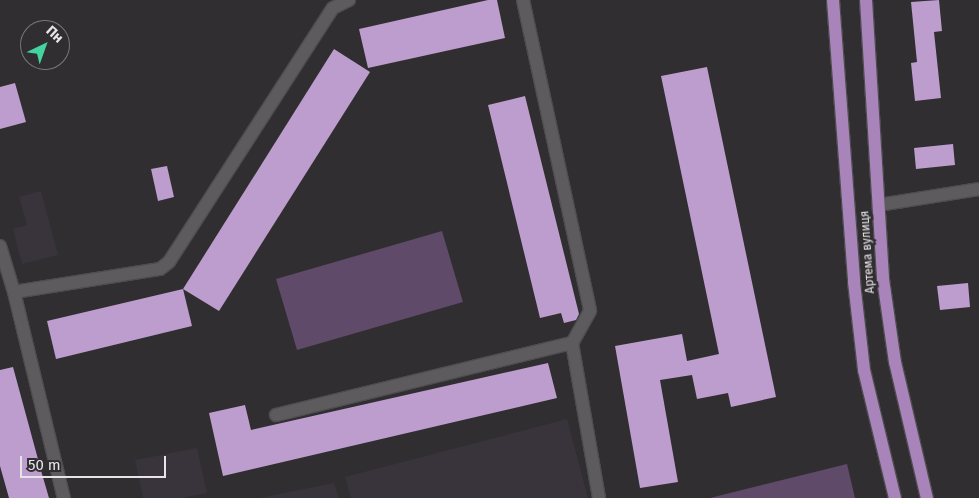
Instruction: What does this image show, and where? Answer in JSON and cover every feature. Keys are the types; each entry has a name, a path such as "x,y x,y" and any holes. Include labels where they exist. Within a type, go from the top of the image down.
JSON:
{"main road":[{"name":"Артема вулиця","path":"833,0 863,360 895,498"},
{"name":"Артема вулиця","path":"866,0 882,279 895,362 927,498"}],"lane":[{"path":"14,292 150,272 168,262 333,8 349,0"},
{"path":"522,0 590,311 572,343 599,498"},
{"path":"879,204 979,189"},
{"path":"0,246 14,292 64,498"},
{"path":"276,415 572,343"}],"shaded area":[{"path":"41,191 58,255 22,264 13,229 27,225 19,197"},
{"path":"442,231 463,302 297,350 276,279"},
{"path":"567,419 588,498 351,498 345,477"},
{"path":"197,448 207,493 182,498 143,498 135,460"},
{"path":"847,464 855,498 710,498"},
{"path":"334,483 339,498 259,498"}],"building":[{"path":"488,0 497,0 505,38 368,68 359,29"},
{"path":"939,0 942,31 934,32 941,98 915,101 911,63 917,62 911,2"},
{"path":"334,49 370,72 219,311 183,289"},
{"path":"707,67 776,397 731,407 728,393 697,399 692,375 660,380 678,482 640,488 615,346 682,334 687,361 719,354 661,76"},
{"path":"15,83 26,122 0,129 0,87"},
{"path":"525,96 579,314 576,320 564,323 561,313 540,318 488,105"},
{"path":"953,144 955,165 916,169 914,148"},
{"path":"167,166 174,197 158,201 151,169"},
{"path":"968,283 970,307 940,310 937,286"},
{"path":"183,289 192,326 56,359 47,321"},
{"path":"548,363 557,398 223,476 209,413 245,405 251,430"},
{"path":"13,367 49,498 9,498 0,466 0,370"}]}
